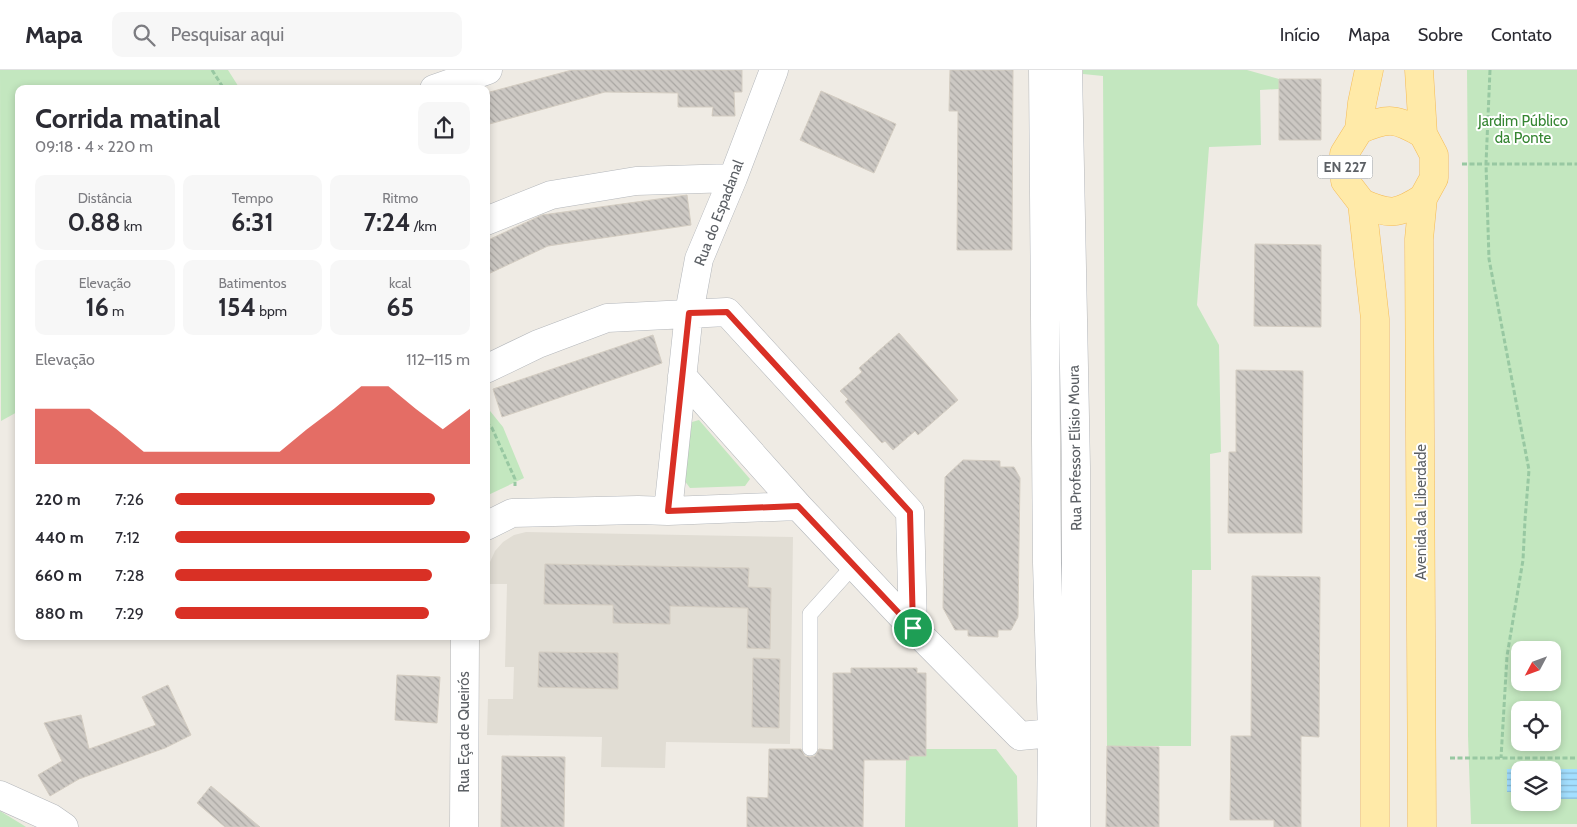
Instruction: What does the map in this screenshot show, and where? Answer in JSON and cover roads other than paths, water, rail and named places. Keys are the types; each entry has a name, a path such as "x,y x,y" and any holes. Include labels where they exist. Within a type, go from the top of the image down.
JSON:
{"main road":[{"path":"1369,70 1362,102 1359,130 1380,121 1403,122 1423,134"},
{"name":"Avenida da Liberdade","path":"1419,70 1423,134 1434,155 1434,178 1422,198 1419,238 1422,827"},
{"name":"EN 227","path":"1359,130 1344,154 1345,181 1362,203"},
{"path":"1362,203 1382,212 1404,210 1422,198"},
{"path":"1362,203 1375,319 1375,827"}],"street":[{"path":"445,85 488,70"},
{"name":"Rua do Espadanal","path":"668,511 689,313 699,259 733,178 774,70"},
{"name":"Rua Professor Elísio Moura","path":"1043,70 1047,553 1052,733 1051,827"},
{"name":"Rua Professor Elísio Moura","path":"1068,70 1076,467 1076,827"},
{"path":"490,219 550,195 636,181 733,178"},
{"path":"490,367 538,344 607,318 727,312 910,512 913,628"},
{"path":"682,376 798,506 913,628 1020,736 1052,733"},
{"path":"490,524 512,513 668,511 798,506"},
{"name":"Rua Eça de Queirós","path":"464,827 465,640"},
{"path":"0,795 51,818 64,827"}],"lane":[{"path":"810,748 810,614 854,565"}],"water":[{"path":"1507,769 1511,769 1511,792 1507,792"},
{"path":"1561,769 1577,769 1577,799 1561,799"}],"park label":[{"name":"Jardim Público da Ponte","path":"1523,130"}]}
